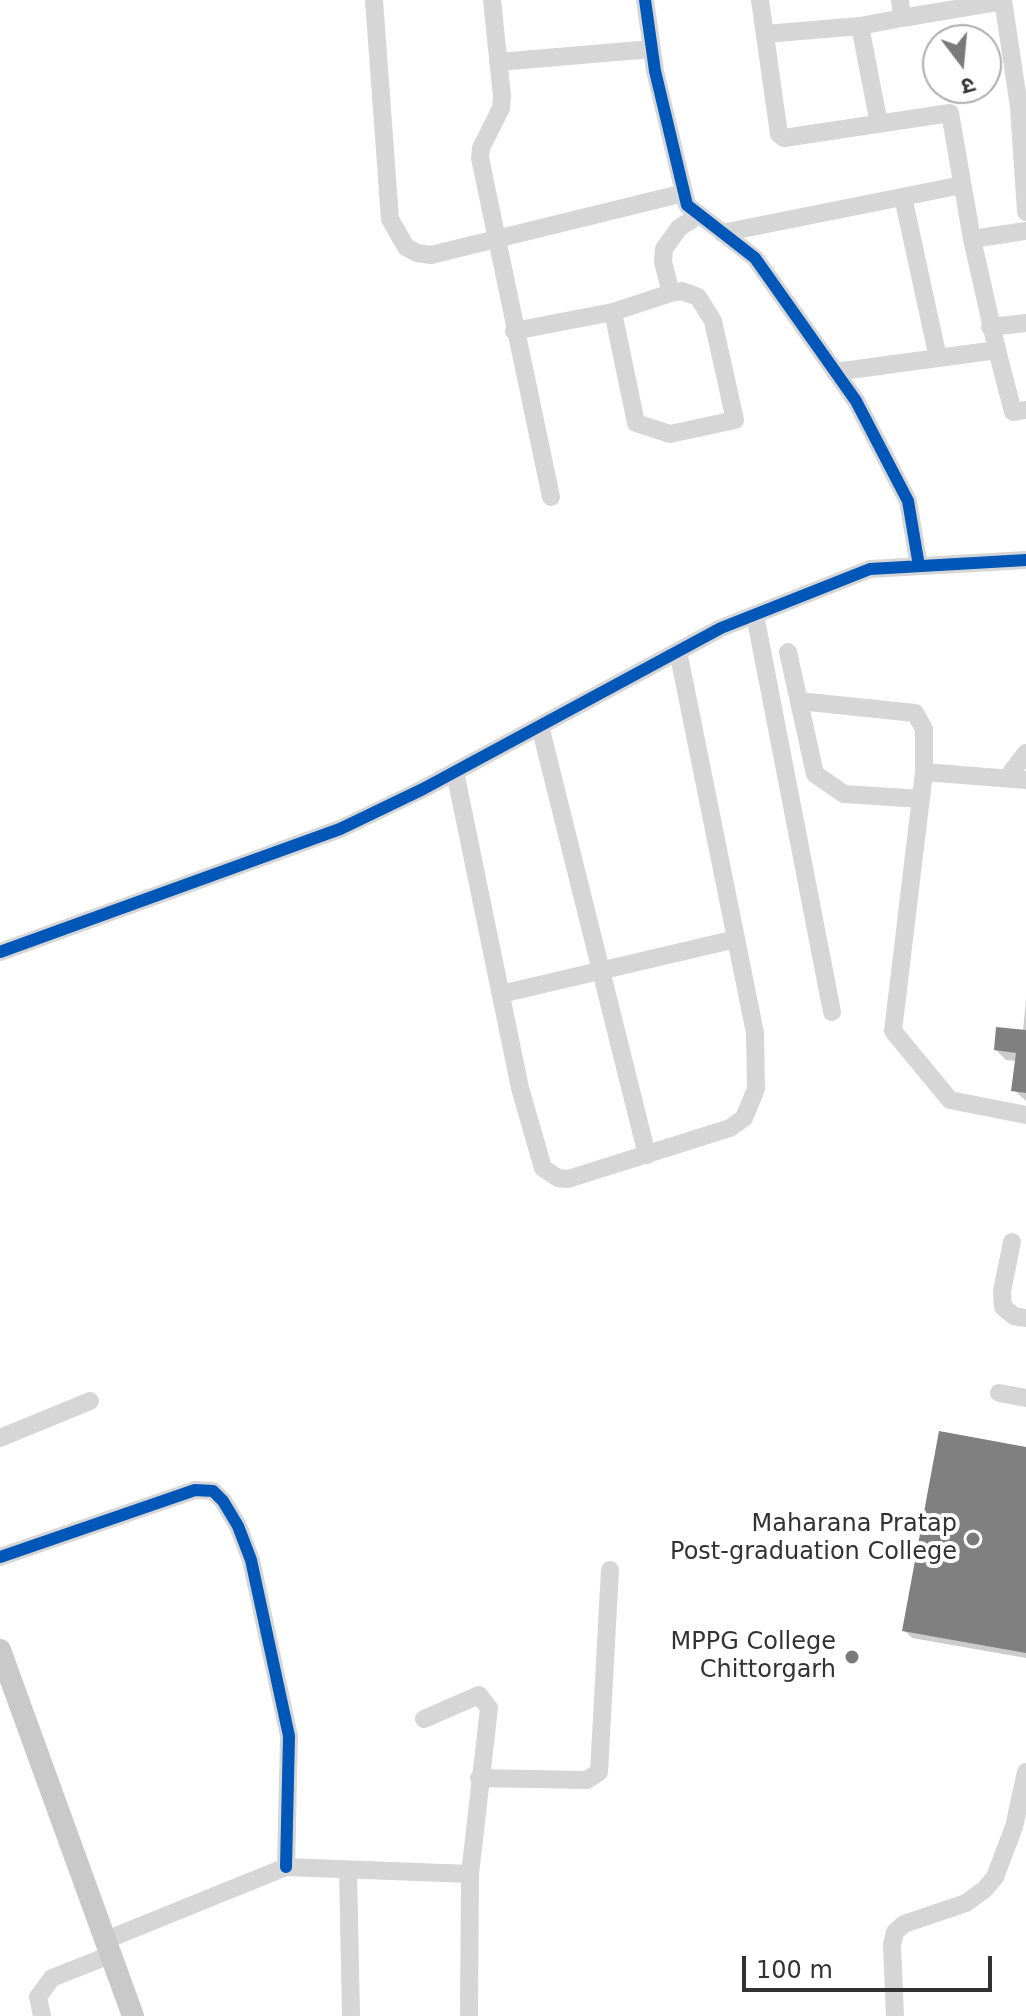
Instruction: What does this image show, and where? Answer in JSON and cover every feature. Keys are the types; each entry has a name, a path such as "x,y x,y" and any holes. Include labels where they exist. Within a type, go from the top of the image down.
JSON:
{"main road":[{"path":"0,1650 103,1949 120,2016"},
{"path":"0,1686 103,1949 133,2016"}],"street":[{"path":"374,0 390,219 397,237 417,253 431,255 496,236 684,193"},
{"path":"492,0 501,108 484,139 480,158 551,497"},
{"path":"645,0 652,49 687,205 755,258 856,401 908,501 919,566"},
{"path":"760,0 777,130 782,137 950,113 990,327 1013,412 1026,410"},
{"path":"765,34 860,26 901,9 1003,0 1019,107 1026,212"},
{"path":"1006,22 1026,19"},
{"path":"860,26 879,124"},
{"path":"498,62 652,49"},
{"path":"722,233 962,185"},
{"path":"903,197 938,358"},
{"path":"671,293 663,262 664,249 679,228 699,215"},
{"path":"972,239 1026,231"},
{"path":"514,331 613,312 671,293 691,293 704,302 713,321 735,420 670,434 636,423 613,312"},
{"path":"990,327 1026,323"},
{"path":"835,372 997,350"},
{"path":"0,952 340,829 455,772 678,651 755,615 870,569 1026,560"},
{"path":"755,615 832,1012"},
{"path":"455,772 520,1088 543,1168 558,1178 568,1179 730,1128 744,1118 756,1089 755,1033 678,651"},
{"path":"788,652 815,774 844,794 921,799"},
{"path":"799,701 915,713 924,729 924,772 893,1031 950,1100 1026,1115"},
{"path":"540,726 647,1155"},
{"path":"1007,778 1026,753"},
{"path":"924,772 1026,780"},
{"path":"501,994 736,939"},
{"path":"1012,1242 1002,1291 1003,1307 1014,1316 1026,1318"},
{"path":"999,1393 1026,1398"},
{"path":"0,1438 90,1401"},
{"path":"0,1557 195,1490 213,1491 223,1501 238,1526 251,1560 289,1736 286,1867"},
{"path":"479,1778 587,1780 599,1772 610,1570"},
{"path":"424,1719 471,1697 485,1699 489,1721 479,1778 470,1874 469,2016"},
{"path":"895,2016 892,1945 895,1932 904,1924 966,1903 995,1877 1014,1827 1026,1772"},
{"path":"42,2016 38,1997 52,1978 103,1949 286,1867 470,1874"},
{"path":"348,1870 351,2016"}],"building":[{"path":"996,1027 1026,1030 1026,1093 1011,1091 1016,1053 994,1050"},
{"name":"Maharana Pratap Post-graduation College","path":"939,1431 1026,1447 1026,1653 902,1631"}],"cycle path":[{"path":"645,0 655,71 687,205 755,258 856,401 908,501 919,566"},
{"path":"0,952 340,829 423,789 721,628 870,569 1026,560"},
{"path":"0,1557 195,1490 213,1491 223,1501 238,1526 251,1560 289,1736 286,1867"}],"place":[{"name":"Maharana Pratap Post-graduation College","path":"973,1539"},
{"name":"MPPG College Chittorgarh","path":"852,1657"}]}
